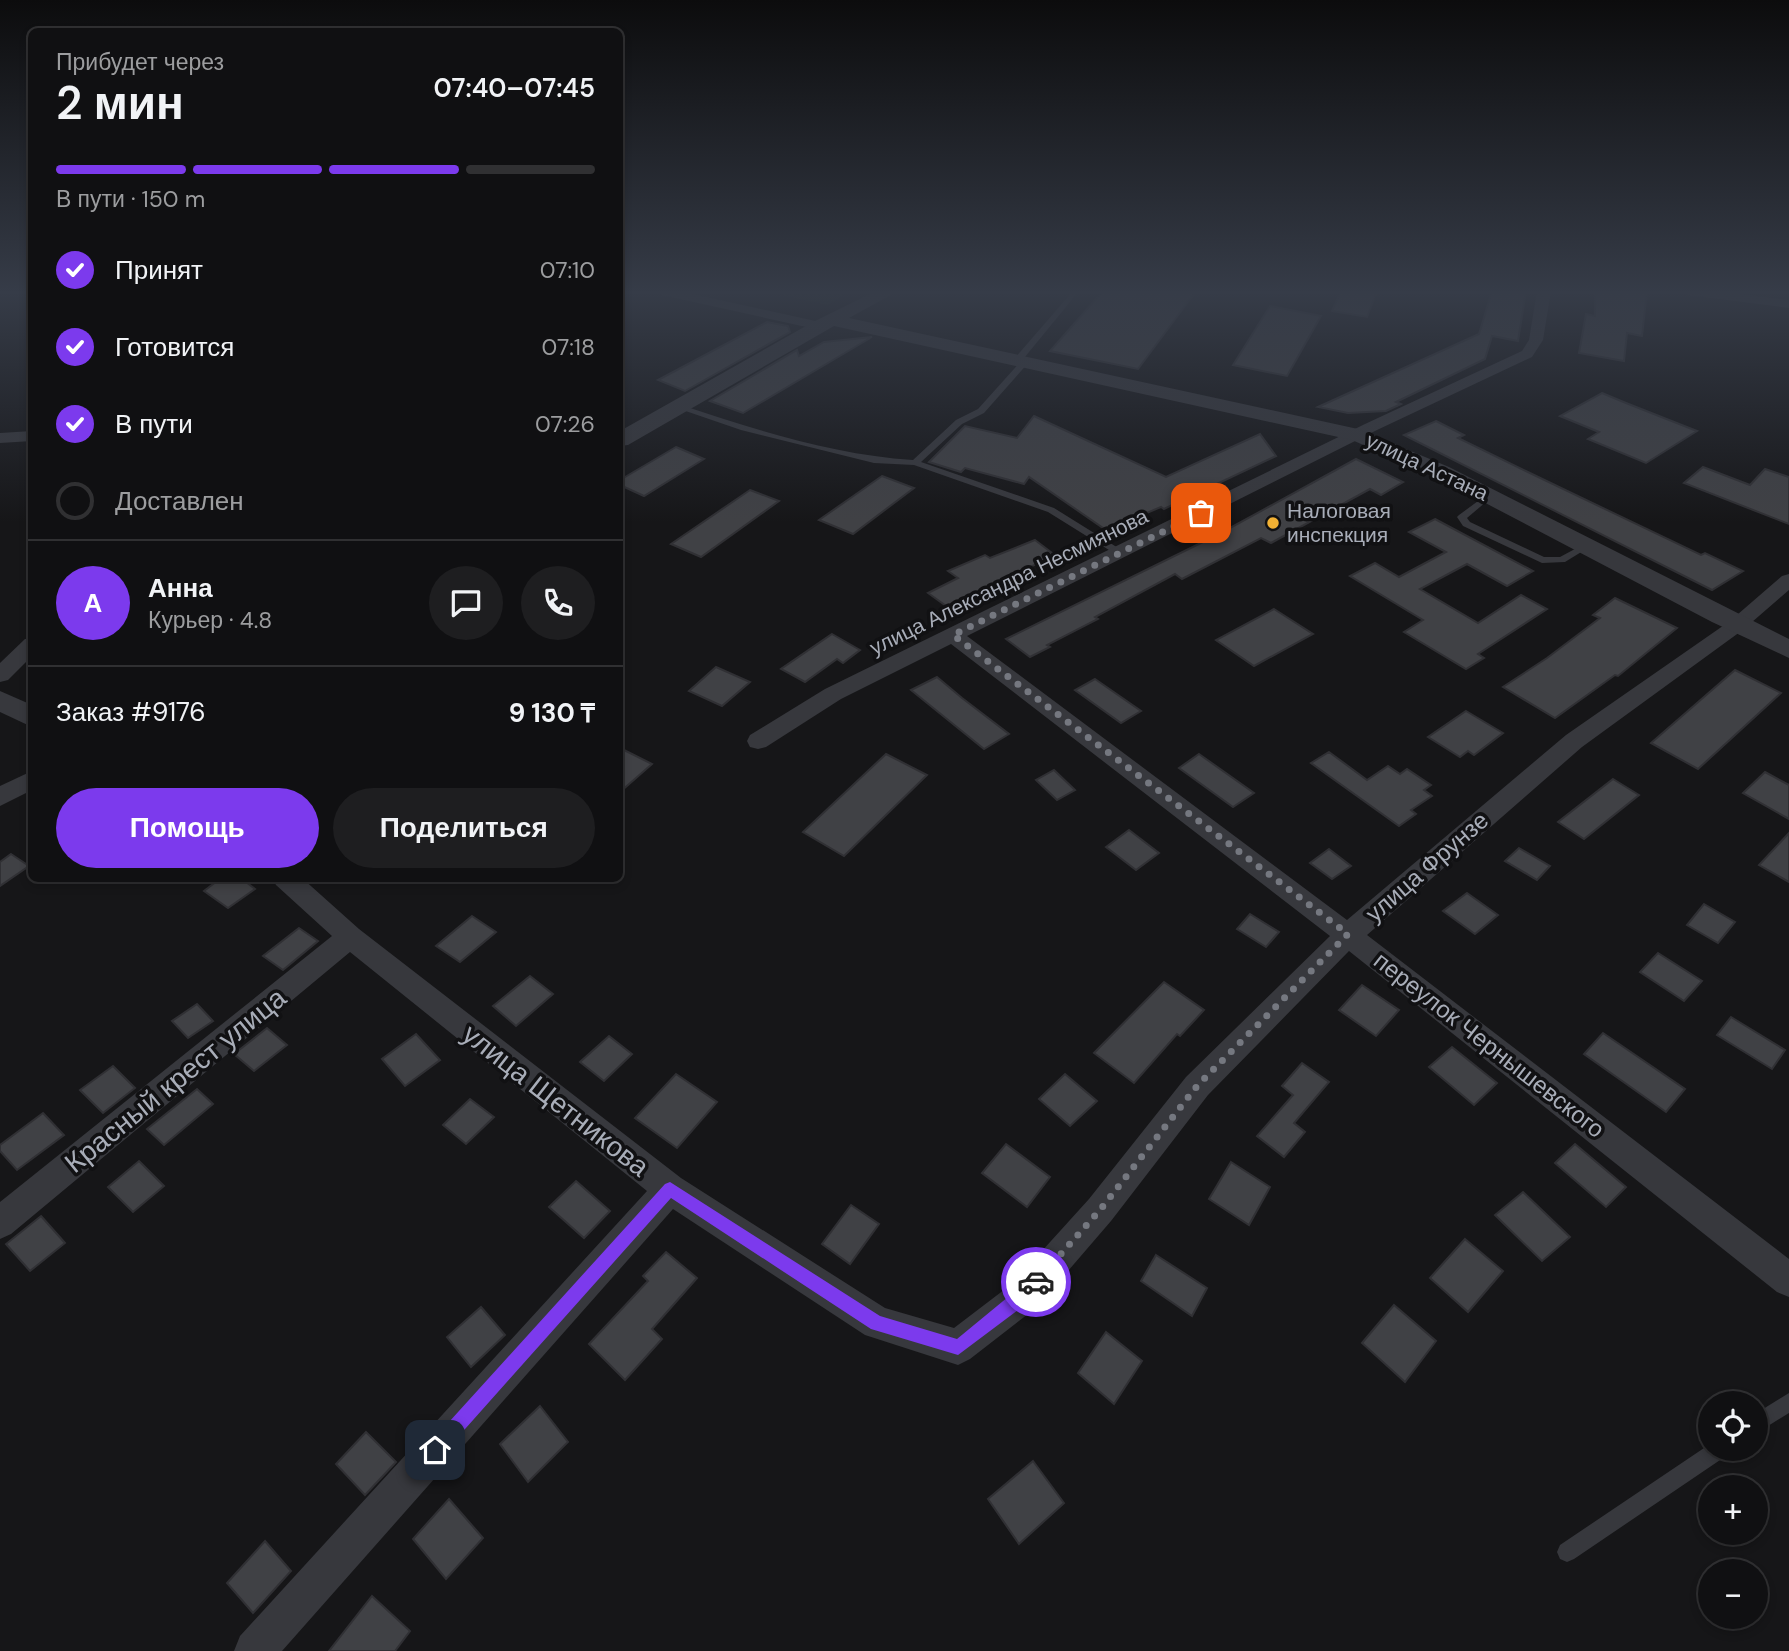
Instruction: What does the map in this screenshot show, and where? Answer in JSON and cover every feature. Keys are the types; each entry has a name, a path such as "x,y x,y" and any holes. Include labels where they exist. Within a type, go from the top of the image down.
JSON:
{"street":[{"path":"623,438 743,368"},
{"name":"улица Астана","path":"1049,368 1358,435 1382,444 1789,649"},
{"name":"улица Александра Несмиянова","path":"758,741 833,694 1498,368"},
{"path":"0,438 28,436"},
{"name":"улица Фрунзе","path":"958,1347 1025,1295 1100,1210 1197,1086 1348,934 1574,741 1737,625 1789,580"},
{"name":"переулок Чернышевского","path":"953,635 1348,934 1789,1280"},
{"path":"0,675 28,648"},
{"path":"0,699 28,694"},
{"path":"0,699 28,715"},
{"name":"улица Щетникова","path":"289,882 350,937 670,1189 877,1323 958,1347"},
{"name":"Красный крест улица","path":"0,1223 350,937"},
{"path":"255,1651 670,1189"}],"lane":[{"path":"915,463 959,422 981,411 1016,368"},
{"path":"678,407 741,428 874,460 915,463 1051,510 1120,553"},
{"path":"1489,496 1462,517 1466,524 1542,560 1562,560 1586,546"},
{"path":"1768,1416 1789,1402"},
{"path":"1567,1552 1701,1461"}],"building":[{"path":"680,368 726,368 685,391 658,380"},
{"path":"766,368 819,368 743,413 710,401"},
{"path":"1248,368 1292,368 1287,376"},
{"path":"1404,368 1466,368 1396,402 1401,404 1386,411 1348,413 1318,407"},
{"path":"1602,393 1697,431 1646,463 1588,439 1599,432 1560,416"},
{"path":"1034,416 1166,477 1260,434 1276,456 1164,509 1161,507 1106,530 1029,477 1024,484 965,468 961,472 929,462 965,426 1017,438"},
{"path":"1436,421 1464,435 1458,438 1701,555 1705,553 1743,571 1712,590 1404,435"},
{"path":"676,447 704,459 644,496 623,486 623,478"},
{"path":"1356,459 1403,482 1381,495 1370,489 1271,543 1261,538 1182,579 1175,574 1095,617 1098,619 1047,645 1050,647 1030,657 1006,639 1219,534"},
{"path":"1703,467 1750,485 1765,469 1789,477 1789,524 1684,483"},
{"path":"882,476 914,488 853,534 819,520"},
{"path":"750,490 779,501 701,557 671,544"},
{"path":"1435,519 1533,571 1507,586 1467,564 1420,589 1478,623 1521,595 1547,609 1478,654 1484,658 1466,669 1404,632 1423,620 1350,576 1375,563 1399,577 1446,552 1409,532"},
{"path":"1035,540 1056,556 1013,574 949,608 928,593 958,578 948,571 985,555 990,558"},
{"path":"1615,598 1677,628 1618,676 1615,675 1555,718 1503,687 1600,618 1593,615"},
{"path":"1274,609 1313,634 1254,666 1216,640"},
{"path":"832,634 860,650 843,663 837,659 805,682 781,669"},
{"path":"716,667 750,682 722,706 689,691"},
{"path":"1735,670 1781,693 1698,769 1651,743"},
{"path":"937,677 1009,734 984,749 911,690"},
{"path":"1095,679 1141,711 1121,723 1075,690"},
{"path":"1466,711 1503,733 1474,755 1468,751 1460,757 1428,737"},
{"path":"623,750 652,764 623,789"},
{"path":"1329,752 1367,780 1388,766 1400,774 1407,769 1431,785 1424,790 1432,796 1411,810 1416,814 1399,826 1311,763"},
{"path":"886,754 927,775 844,856 803,832"},
{"path":"1199,754 1254,793 1233,807 1179,768"},
{"path":"1054,770 1075,790 1057,800 1036,780"},
{"path":"1765,772 1789,785 1789,819 1743,793"},
{"path":"1613,779 1639,795 1584,839 1558,822"},
{"path":"1129,830 1159,853 1136,870 1106,847"},
{"path":"1789,833 1789,882 1759,865"},
{"path":"1519,848 1550,866 1537,880 1505,861"},
{"path":"1329,849 1351,866 1332,879 1310,863"},
{"path":"11,854 28,867 0,886 0,862"},
{"path":"216,882 246,882 255,889 228,908 204,891"},
{"path":"1467,893 1498,915 1475,934 1443,911"},
{"path":"1704,904 1735,922 1718,943 1687,925"},
{"path":"1250,914 1279,932 1266,947 1237,929"},
{"path":"472,916 496,932 460,962 436,946"},
{"path":"299,928 318,941 283,970 263,956"},
{"path":"1658,953 1702,981 1684,1001 1640,972"},
{"path":"530,976 553,994 516,1026 493,1006"},
{"path":"1164,982 1204,1010 1180,1036 1177,1034 1134,1083 1094,1053"},
{"path":"1362,985 1399,1010 1376,1036 1339,1010"},
{"path":"197,1004 213,1021 188,1038 172,1021"},
{"path":"1731,1017 1785,1050 1772,1069 1717,1035"},
{"path":"267,1028 287,1045 254,1071 234,1054"},
{"path":"1603,1033 1685,1089 1666,1112 1584,1054"},
{"path":"416,1034 440,1060 405,1086 382,1059"},
{"path":"609,1036 632,1054 604,1081 580,1062"},
{"path":"1452,1047 1497,1083 1474,1105 1429,1067"},
{"path":"1302,1063 1329,1082 1294,1123 1305,1132 1284,1157 1257,1136 1293,1095 1282,1086"},
{"path":"113,1066 135,1088 103,1113 80,1090"},
{"path":"676,1074 717,1102 677,1148 635,1118"},
{"path":"1065,1074 1097,1101 1070,1126 1039,1099"},
{"path":"197,1089 213,1104 164,1145 147,1129"},
{"path":"470,1099 494,1117 466,1144 443,1125"},
{"path":"43,1113 64,1135 17,1170 0,1151 0,1145"},
{"path":"1006,1144 1050,1177 1027,1207 982,1173"},
{"path":"1575,1144 1626,1187 1606,1207 1555,1163"},
{"path":"139,1161 164,1186 133,1212 108,1187"},
{"path":"1231,1162 1270,1187 1249,1225 1209,1199"},
{"path":"576,1181 610,1211 584,1238 549,1207"},
{"path":"1523,1192 1570,1237 1542,1261 1495,1215"},
{"path":"851,1205 879,1224 850,1264 822,1244"},
{"path":"41,1216 65,1243 30,1271 6,1244"},
{"path":"1465,1239 1503,1271 1468,1312 1430,1278"},
{"path":"666,1252 697,1278 652,1329 662,1339 625,1380 589,1344 648,1281 643,1276"},
{"path":"1156,1255 1207,1288 1192,1316 1141,1281"},
{"path":"1394,1305 1436,1341 1405,1382 1362,1343"},
{"path":"481,1307 505,1335 471,1367 447,1337"},
{"path":"1106,1332 1142,1361 1114,1404 1078,1373"},
{"path":"540,1406 568,1442 528,1482 500,1444"},
{"path":"366,1432 396,1462 365,1495 336,1464"},
{"path":"1033,1461 1064,1503 1019,1544 988,1499"},
{"path":"449,1499 483,1538 446,1579 413,1539"},
{"path":"265,1541 291,1571 253,1613 227,1583"},
{"path":"372,1596 410,1631 395,1651 329,1651"}],"way so far":[{"path":"1036,1282 1100,1210 1197,1086 1348,934 953,635 1201,513"}],"place":[{"name":"Налоговая инспекция","path":"1273,523"}],"route":[{"path":"435,1450 670,1189 877,1323 958,1347 1025,1295 1036,1282"}]}
